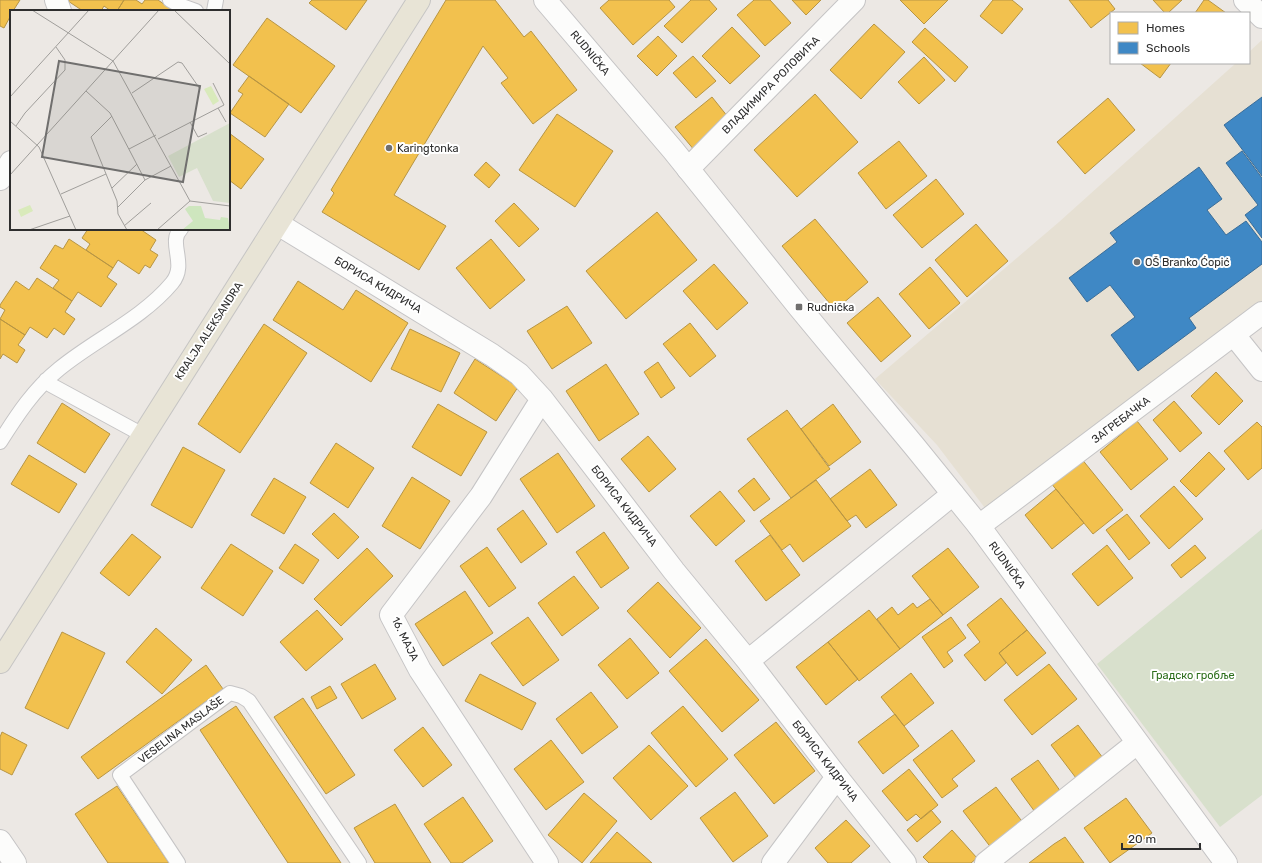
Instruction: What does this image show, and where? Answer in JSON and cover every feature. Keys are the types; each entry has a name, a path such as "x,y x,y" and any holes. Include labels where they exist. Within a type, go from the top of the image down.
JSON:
{"main road":[{"name":"KRALJA ALEKSANDRA","path":"0,662 419,0"}],"street":[{"path":"56,0 60,10"},
{"name":"RUDNIČKA","path":"545,0 688,169 798,307 979,526 1226,863"},
{"name":"ВЛАДИМИРА РОЛОВИЋА","path":"688,169 854,0"},
{"path":"1245,0 1262,17"},
{"path":"0,179 10,164"},
{"name":"БОРИСА KИДРИЧА","path":"278,224 492,355 519,374 542,399 674,571 748,661 905,863"},
{"name":"ЗАГРЕБАЧКА","path":"979,526 1262,314"},
{"path":"1234,335 1262,370"},
{"name":"16. МАЈА","path":"542,399 481,496 392,615 420,670 547,863"},
{"path":"748,661 953,494"},
{"path":"986,863 1138,743"},
{"path":"773,863 837,777"},
{"path":"0,841 15,863"}],"lane":[{"path":"170,0 193,10"},
{"path":"214,10 216,0"},
{"path":"0,442 38,387 59,368 136,316 174,282 179,268 175,246 179,230"},
{"path":"46,380 51,385 143,435"},
{"name":"VESELINA MASLAŠE","path":"178,863 120,775 230,694 240,696 249,701 359,863"}],"shaded area":[{"name":"OŠ Branko Ćopić","path":"1262,40 1262,301 1130,407 988,512 937,445 875,379 1059,222 1235,64 1250,64 1250,51"}],"green space":[{"name":"Градско гробље","path":"1262,529 1262,795 1220,827 1097,664"}],"building: Homes":[{"path":"0,0 20,0 14,10 10,10 10,17 4,28 0,26"},
{"path":"124,0 118,10 110,10 104,6 102,10 82,10 68,1"},
{"path":"124,0 136,0 142,4 145,0 158,0 173,10 118,10"},
{"path":"312,0 367,0 346,30 309,3"},
{"name":"Karingtonka","path":"446,0 495,0 524,37 531,31 577,90 533,124 501,83 508,78 483,46 394,195 446,226 419,270 322,212 334,193 331,190"},
{"path":"609,0 669,0 675,7 633,45 600,8"},
{"path":"691,0 709,0 717,9 682,43 664,26"},
{"path":"754,0 770,0 791,23 765,46 737,15"},
{"path":"792,0 821,0 806,15"},
{"path":"900,0 948,0 924,24"},
{"path":"993,0 1012,0 1023,9 1002,34 980,16"},
{"path":"1069,0 1108,0 1115,9 1091,28"},
{"path":"1153,0 1182,0 1169,12 1164,12"},
{"path":"1204,0 1208,0 1225,12 1196,12"},
{"path":"267,18 335,66 301,113 233,65"},
{"path":"874,24 905,52 861,99 830,70"},
{"path":"732,27 760,56 730,84 702,56"},
{"path":"925,28 968,67 955,82 912,42"},
{"path":"658,36 677,56 657,76 637,56"},
{"path":"693,56 716,81 696,98 673,73"},
{"path":"924,57 945,80 919,104 898,82"},
{"path":"1141,64 1170,64 1160,78"},
{"path":"249,76 289,104 265,137 230,113 243,94 238,91"},
{"path":"815,94 858,142 797,197 754,150"},
{"path":"712,97 732,122 695,151 675,127"},
{"path":"1108,98 1135,130 1085,174 1057,142"},
{"path":"557,114 613,151 575,207 519,170"},
{"path":"230,134 264,159 241,189 230,181"},
{"path":"899,141 927,176 886,209 858,173"},
{"path":"486,162 500,175 489,188 474,175"},
{"path":"936,179 964,214 922,248 893,215"},
{"path":"514,203 539,229 519,247 495,221"},
{"path":"657,212 697,260 626,319 586,271"},
{"path":"815,219 868,282 835,310 782,246"},
{"path":"976,224 1008,261 967,297 935,260"},
{"path":"87,230 141,230 156,240 150,250 158,255 150,268 145,265 139,274 118,260 113,268 86,250 90,244 82,238"},
{"path":"69,239 113,268 107,277 117,284 101,307 78,292 72,301 53,288 59,280 40,268 55,245 63,249"},
{"path":"491,239 525,280 490,309 456,268"},
{"path":"714,264 748,303 717,330 683,291"},
{"path":"930,267 960,303 929,329 899,294"},
{"path":"37,278 72,301 65,312 75,319 64,335 54,328 47,338 30,327 25,335 0,319 5,310 0,307 0,305 16,281 29,290"},
{"path":"298,281 343,310 356,290 408,323 371,382 273,320"},
{"path":"878,297 911,336 881,362 847,323"},
{"path":"567,306 592,343 552,369 527,331"},
{"path":"0,319 25,335 18,345 25,350 17,363 3,354 0,359"},
{"path":"690,323 716,356 690,377 663,344"},
{"path":"264,324 307,353 240,453 198,424"},
{"path":"410,329 460,353 441,392 391,369"},
{"path":"475,359 518,387 496,421 454,393"},
{"path":"658,362 675,388 661,398 644,372"},
{"path":"606,364 639,414 599,441 566,391"},
{"path":"1216,372 1243,401 1219,425 1191,396"},
{"path":"1174,401 1202,433 1180,452 1153,420"},
{"path":"62,403 110,434 85,473 37,443"},
{"path":"438,404 487,432 461,476 412,447"},
{"path":"833,404 861,442 829,466 801,429"},
{"path":"787,410 830,469 791,498 747,439"},
{"path":"1137,421 1168,459 1131,490 1100,452"},
{"path":"1257,422 1262,427 1262,468 1248,480 1224,451"},
{"path":"648,436 676,469 649,492 621,459"},
{"path":"336,443 374,468 348,508 310,483"},
{"path":"183,447 225,470 192,528 151,505"},
{"path":"1209,452 1225,469 1196,497 1180,481"},
{"path":"558,453 595,506 557,533 520,479"},
{"path":"29,455 77,484 59,513 11,484"},
{"path":"1081,458 1123,510 1093,534 1050,482"},
{"path":"870,469 897,505 866,528 856,515 847,521 830,499"},
{"path":"412,477 450,501 420,549 382,526"},
{"path":"274,478 306,497 284,534 251,515"},
{"path":"754,478 770,499 754,511 738,491"},
{"path":"816,480 851,526 803,562 790,544 782,550 760,521"},
{"path":"1174,486 1203,519 1169,549 1140,516"},
{"path":"1056,489 1084,523 1052,549 1025,515"},
{"path":"720,491 745,521 716,546 690,516"},
{"path":"523,510 547,544 521,563 497,529"},
{"path":"334,513 359,537 338,559 312,534"},
{"path":"1127,514 1150,543 1129,560 1106,530"},
{"path":"604,532 629,568 601,588 576,552"},
{"path":"132,534 161,557 129,596 100,573"},
{"path":"770,535 800,575 766,601 735,561"},
{"path":"231,544 273,571 243,616 201,588"},
{"path":"295,544 319,560 303,584 279,568"},
{"path":"1107,545 1133,578 1098,606 1072,574"},
{"path":"1195,545 1206,558 1181,578 1171,565"},
{"path":"487,547 516,588 489,607 460,566"},
{"path":"367,548 393,576 341,626 314,599"},
{"path":"948,548 979,587 943,615 912,576"},
{"path":"574,576 599,608 562,636 538,603"},
{"path":"658,582 701,628 670,658 627,611"},
{"path":"465,591 493,633 443,666 415,624"},
{"path":"1001,598 1027,630 999,653 1006,663 985,681 964,655 980,642 967,625"},
{"path":"930,599 943,615 900,649 877,619 892,607 898,615 913,603 917,608"},
{"path":"317,610 343,639 306,671 280,642"},
{"path":"869,610 900,649 859,681 828,642"},
{"path":"528,617 559,660 523,686 491,643"},
{"path":"951,617 966,638 947,652 953,661 944,668 922,637"},
{"path":"156,628 192,660 162,694 126,662"},
{"path":"1027,630 1046,653 1017,676 999,653"},
{"path":"62,632 105,653 68,729 25,708"},
{"path":"630,638 659,673 627,699 598,665"},
{"path":"706,639 759,700 722,732 669,671"},
{"path":"828,642 858,679 826,705 796,667"},
{"path":"375,664 396,699 362,719 341,684"},
{"path":"1049,664 1077,699 1032,735 1004,700"},
{"path":"206,665 223,689 98,779 81,757"},
{"path":"911,673 934,703 904,726 881,697"},
{"path":"480,674 536,703 522,730 465,701"},
{"path":"330,686 337,698 317,709 311,697"},
{"path":"591,692 618,727 582,754 556,719"},
{"path":"303,698 355,775 326,794 274,717"},
{"path":"236,706 341,863 288,863 200,730"},
{"path":"683,706 728,759 696,787 651,733"},
{"path":"895,714 919,746 883,774 858,742"},
{"path":"776,722 815,771 774,804 734,755"},
{"path":"1078,725 1103,758 1076,778 1051,745"},
{"path":"423,727 452,765 423,787 394,750"},
{"path":"952,730 975,761 952,779 958,786 942,798 913,760"},
{"path":"2,732 27,745 12,775 0,769 0,737"},
{"path":"551,740 584,782 546,810 514,769"},
{"path":"649,745 688,786 651,820 613,778"},
{"path":"1038,760 1061,792 1035,812 1011,779"},
{"path":"909,769 938,805 921,819 916,814 907,821 882,791"},
{"path":"117,786 169,863 108,863 75,814"},
{"path":"996,787 1024,824 992,849 963,811"},
{"path":"735,792 768,836 733,862 700,818"},
{"path":"584,793 617,821 582,863 548,835"},
{"path":"463,797 493,841 462,863 451,863 424,824"},
{"path":"1126,798 1152,833 1110,863 1084,828"},
{"path":"395,804 431,863 375,863 354,828"},
{"path":"931,810 941,822 917,842 907,830"},
{"path":"846,820 870,846 851,863 828,863 815,848"},
{"path":"952,830 977,858 971,863 929,863 923,857"},
{"path":"617,832 652,863 590,863"},
{"path":"1065,837 1084,863 1029,863 1054,844"}],"building: Schools":[{"path":"1262,97 1262,176 1224,125"},
{"path":"1242,151 1262,178 1262,238 1245,215 1258,205 1226,163"},
{"path":"1199,167 1222,199 1207,210 1226,235 1246,221 1262,242 1262,264 1189,318 1196,328 1138,371 1111,335 1135,317 1110,285 1087,302 1069,278 1117,242 1110,233"}],"place":[{"name":"Karingtonka","path":"389,148"},
{"name":"OŠ Branko Ćopić","path":"1137,262"},
{"name":"Rudnička","path":"799,307"}]}
